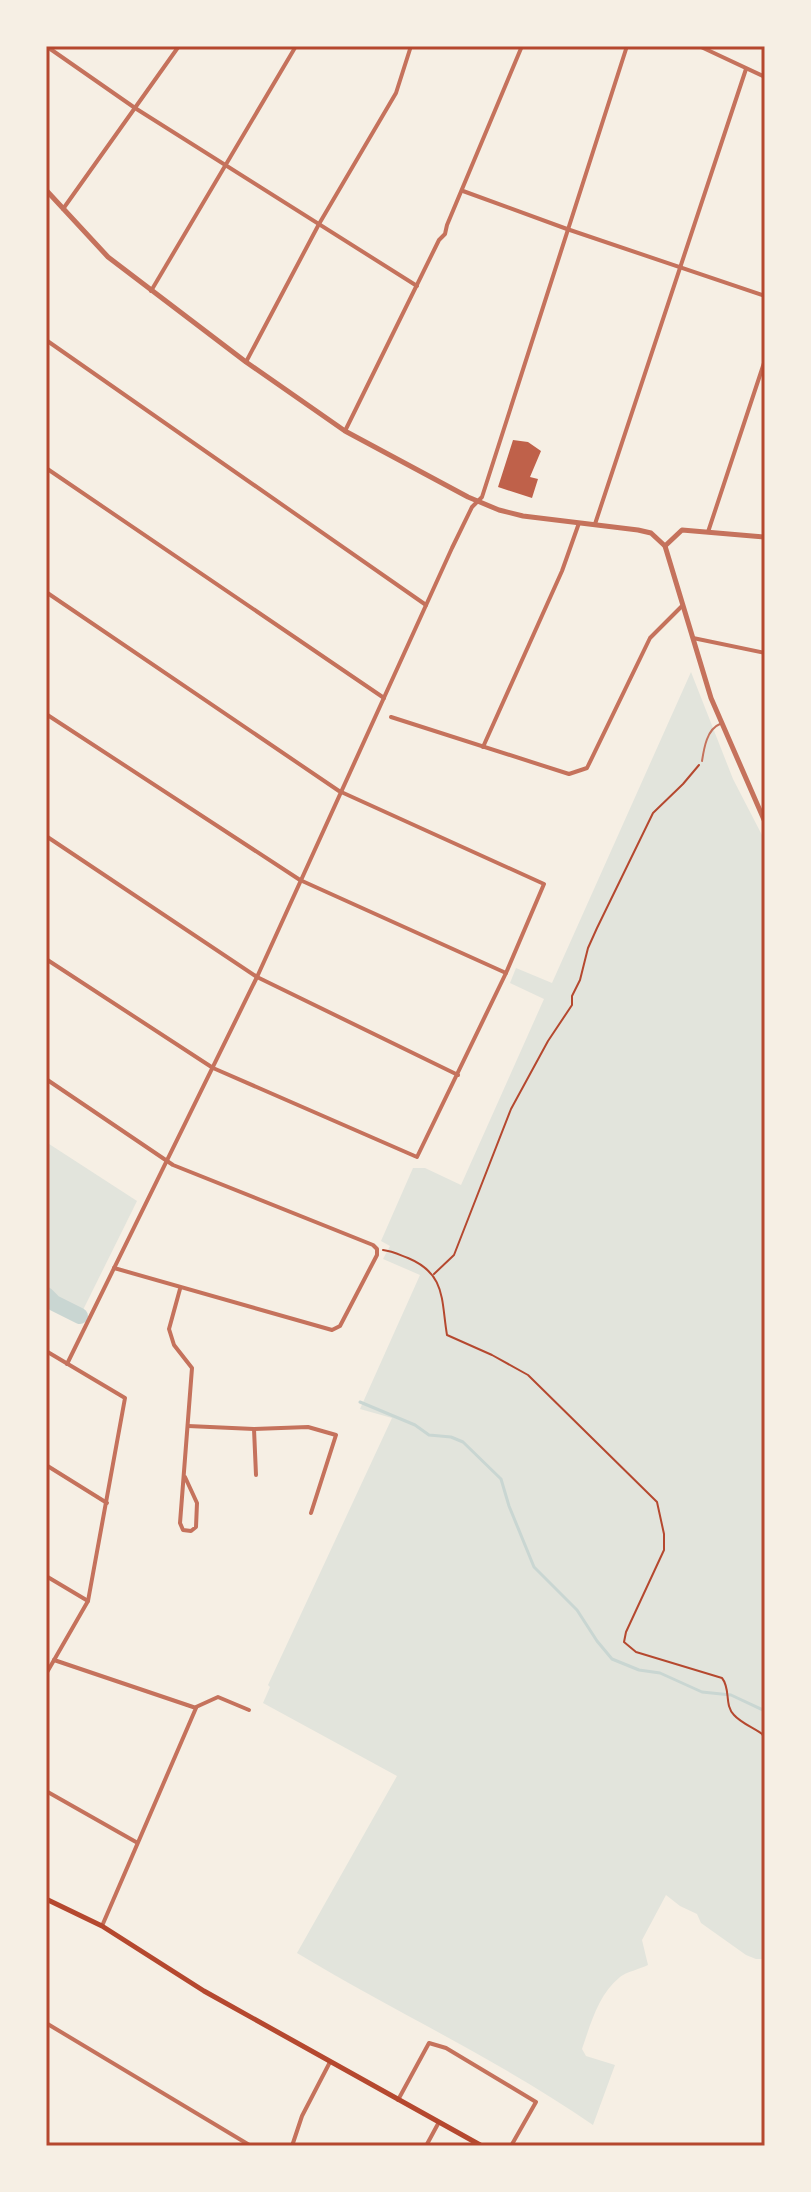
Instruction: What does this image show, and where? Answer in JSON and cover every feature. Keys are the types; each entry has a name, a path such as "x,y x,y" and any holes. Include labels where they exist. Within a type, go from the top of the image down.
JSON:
{"main road":[{"path":"46,1899 102,1926 195,1985 482,2146"}],"street":[{"path":"46,46 135,108 417,286"},
{"path":"63,209 179,46"},
{"path":"151,291 296,46"},
{"path":"246,362 319,224 396,93 411,46"},
{"path":"345,431 439,240 445,234 522,46"},
{"path":"67,1364 257,977 339,791 472,507 482,497 627,46"},
{"path":"699,46 765,77"},
{"path":"595,524 746,69"},
{"path":"46,190 108,257 246,362 345,431 477,502 523,516 651,533 665,546 721,723 765,822"},
{"path":"463,191 765,296"},
{"path":"46,340 426,605"},
{"path":"708,532 765,360"},
{"path":"46,468 384,698"},
{"path":"483,747 562,571 579,523"},
{"path":"665,546 682,530 765,537"},
{"path":"46,592 339,791 544,884 506,973 417,1157 213,1068 46,959"},
{"path":"391,717 569,774 587,768 650,638 682,606"},
{"path":"693,638 765,653"},
{"path":"46,714 300,880 506,973"},
{"path":"46,836 257,977 458,1075"},
{"path":"46,1079 167,1161 377,1249 377,1255 336,1330 180,1289 114,1268"},
{"path":"180,1289 169,1329 174,1345 192,1368 180,1523 183,1530 191,1531 196,1527 197,1503 185,1477"},
{"path":"46,1351 125,1398 88,1601 46,1674"},
{"path":"188,1426 254,1429 308,1427 336,1435 311,1513"},
{"path":"254,1429 256,1475"},
{"path":"46,1465 107,1503"},
{"path":"46,1576 88,1601"},
{"path":"54,1660 196,1708"},
{"path":"102,1926 196,1708 218,1697 249,1710"},
{"path":"46,1791 136,1842"},
{"path":"46,2023 251,2146"},
{"path":"398,2100 429,2043 446,2048 536,2102 511,2146"},
{"path":"292,2146 302,2116 330,2062"},
{"path":"426,2146 439,2122"}],"lane":[{"path":"702,761 714,726 721,723"}],"path":[{"path":"433,1274 454,1255 511,1109 548,1041 572,1005 572,996 597,928 653,813 702,761"},
{"path":"377,1249 388,1250 424,1265 441,1289 447,1335 528,1375 657,1502 664,1550 624,1642 636,1652 722,1678 728,1690 732,1714 765,1739"}],"shaded area":[{"path":"691,672 733,779 765,841 765,1959 746,1955 701,1923 697,1914 666,1895 642,1940 648,1965 623,1975 612,1984 596,2010 582,2049 586,2056 615,2065 593,2125 521,2079 297,1953 397,1776 263,1703 270,1687 268,1685 392,1418 360,1409 420,1275 383,1259 390,1246 381,1241 413,1168 425,1168 461,1185 544,999 510,983 516,968 552,983"},
{"path":"46,1142 137,1201 81,1314 46,1295"}],"building":[{"path":"513,440 528,442 541,451 530,477 538,479 532,498 498,487"}],"waterway":[{"path":"46,1295 54,1303 80,1316"},
{"path":"360,1402 415,1425 429,1435 451,1437 463,1442 501,1479 534,1567 577,1610 612,1659 639,1670 660,1673 702,1692 731,1695 765,1711"}]}
